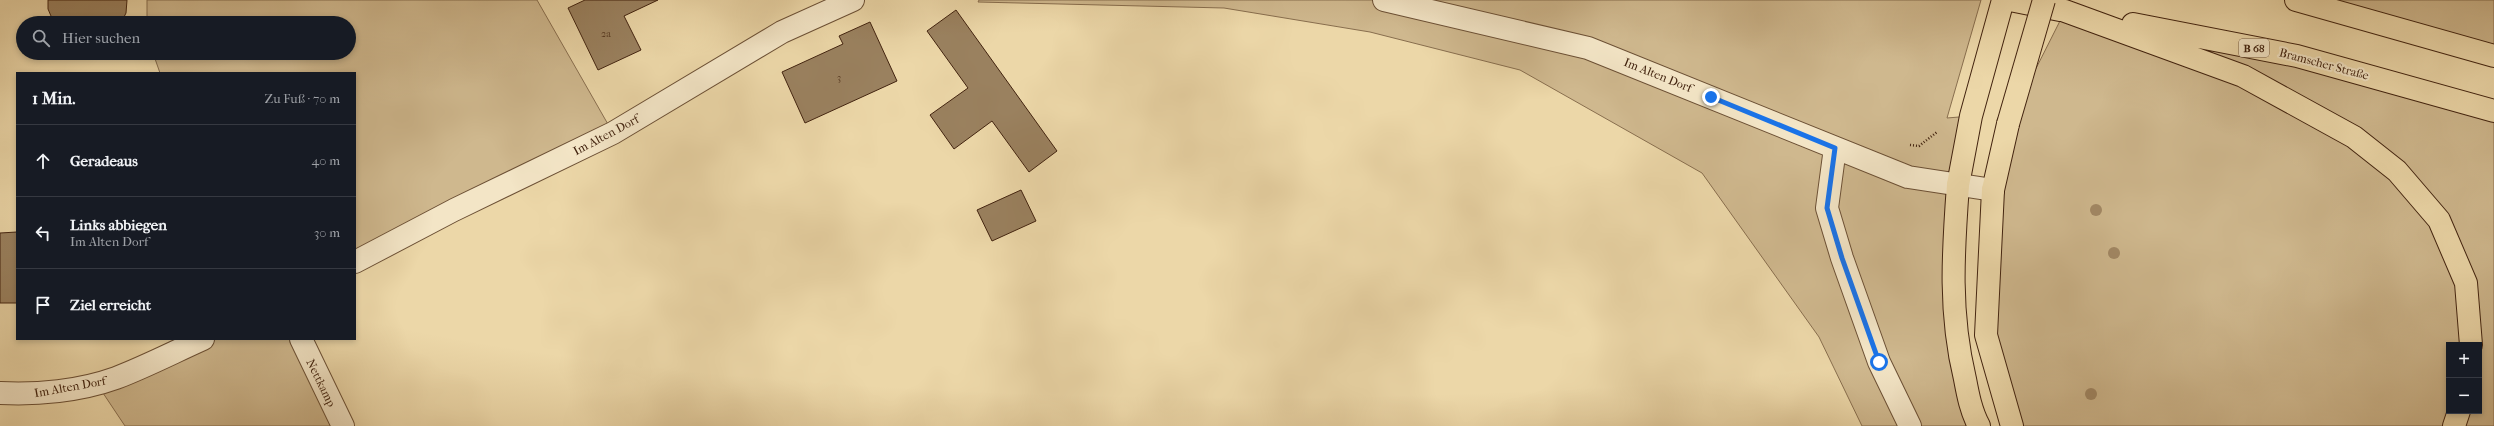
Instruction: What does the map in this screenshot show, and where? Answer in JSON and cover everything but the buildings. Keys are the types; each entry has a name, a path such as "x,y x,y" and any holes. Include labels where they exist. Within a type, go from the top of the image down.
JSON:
{"main road":[{"path":"1979,426 1973,415 1956,344 1952,272 1958,185 1971,116 2003,0"},
{"name":"Bramscher Straße","path":"2010,0 2297,56 2494,111"},
{"path":"2012,426 1986,335 1994,190 2008,124 2044,0"},
{"path":"2296,0 2494,56"},
{"path":"2065,11 2243,76 2354,137 2397,171 2439,220 2466,282 2471,342"},
{"path":"2454,426 2458,414"}],"street":[{"name":"Im Alten Dorf","path":"356,261 454,210 613,133 782,32 853,0"},
{"name":"Im Alten Dorf","path":"1384,0 1588,48 1908,177 1994,190"},
{"path":"1835,148 1827,208 1842,258 1879,362 1910,426"},
{"name":"Im Alten Dorf","path":"0,393 26,394 98,384 116,378 201,340"},
{"name":"Nettkamp","path":"301,340 343,426"}],"shaded area":[{"path":"147,0 537,0 613,133 356,262 356,72 160,72 155,60 356,60 356,16 147,16"},
{"path":"979,0 1981,0 1947,118 1971,116 1952,272 1979,426 1862,426 1819,337 1702,173 1520,70 1370,32 1224,8 978,2"},
{"path":"2303,0 2494,0 2494,56"},
{"path":"2065,11 2494,111 2494,426 2012,426 1986,335 2008,124"},
{"path":"201,340 301,340 343,426 125,426 97,384"}],"route":[{"path":"1711,97 1835,148 1827,208 1842,258 1879,362"}]}
